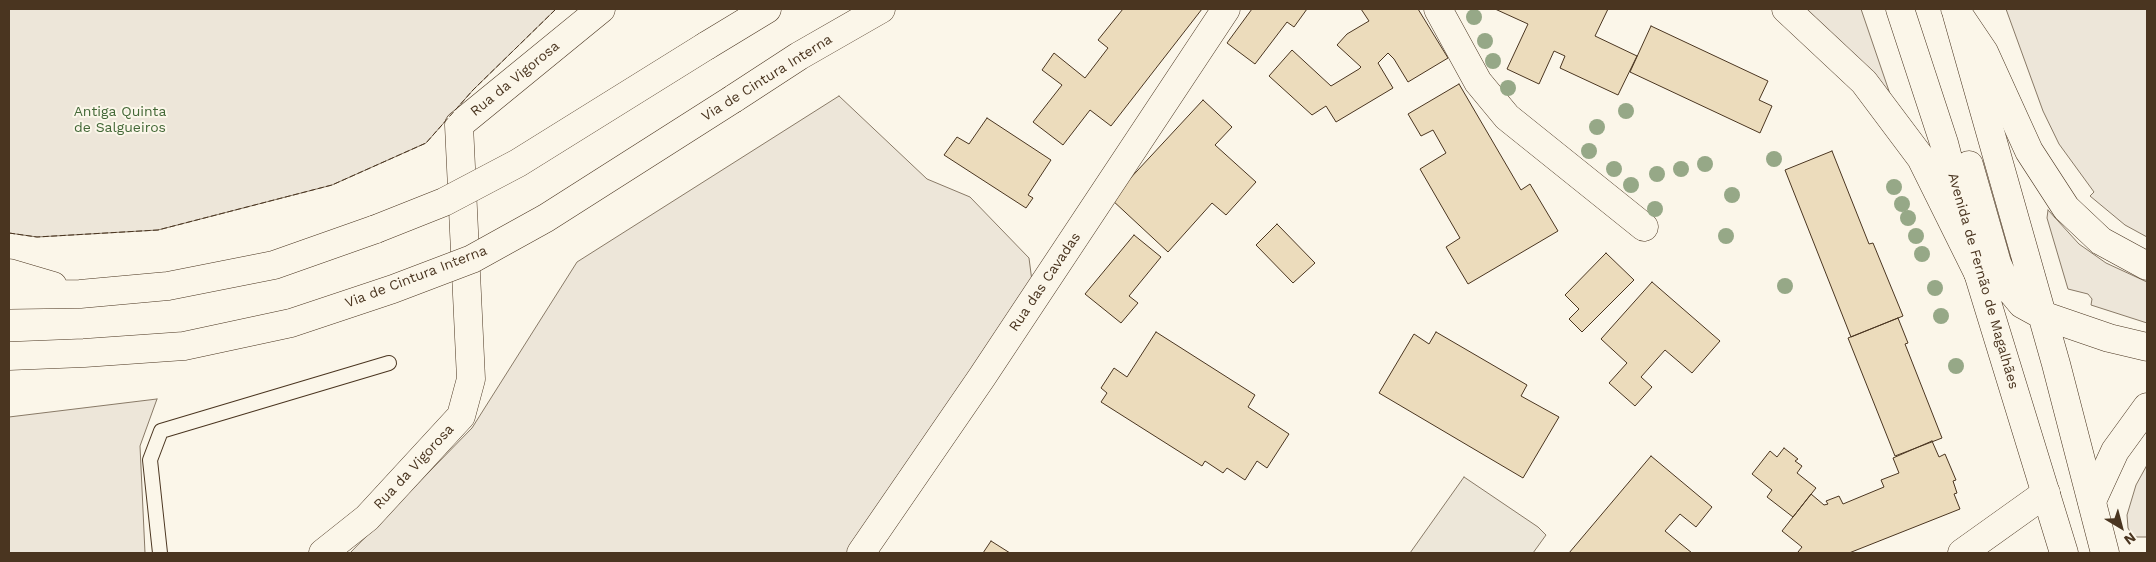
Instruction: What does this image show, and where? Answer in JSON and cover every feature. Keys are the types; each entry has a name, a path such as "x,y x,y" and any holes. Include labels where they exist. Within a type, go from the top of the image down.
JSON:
{"main road":[{"name":"Rua da Vigorosa","path":"323,553 367,518 461,416 471,380 459,125 600,9"},
{"path":"9,295 80,294 168,286 274,264 376,229 444,202 518,162 767,9"},
{"name":"Via de Cintura Interna","path":"9,356 184,346 291,323 393,290 472,259 546,218 799,56 881,9"},
{"name":"Rua das Cavadas","path":"861,553 988,368 1226,9"},
{"path":"1438,9 1478,82 1502,112 1644,227"},
{"path":"1786,9 1864,82 1921,158 1978,272"},
{"name":"Avenida de Fernão de Magalhães","path":"1900,9 1944,143 1978,272 2064,553"},
{"path":"1955,9 1984,52 2029,151 2066,208 2101,241 2147,266"},
{"path":"1955,9 2042,315 2105,553"},
{"path":"1944,143 1965,152 1997,262 2007,286 2022,304 2042,315 2109,338 2147,347"},
{"path":"9,273 80,294"},
{"path":"2092,501 2115,451 2147,407"},
{"path":"1962,553 2046,493"}],"lane":[{"path":"160,553 150,460 161,430 390,363"}],"green space":[{"name":"Antiga Quinta de Salgueiros","path":"9,9 556,9 473,90 426,143 332,185 158,230 37,237 9,233"},
{"path":"1802,9 1861,9 1890,94 1889,94"},
{"path":"2006,9 2147,9 2147,237 2125,225 2090,196 2094,192 2059,144 2043,111"},
{"path":"839,96 927,179 970,197 1029,258 1033,289 851,553 350,553 472,428 577,262"},
{"path":"2048,210 2079,244 2106,263 2147,282 2147,323 2091,305 2092,299 2088,294 2068,289 2047,218"},
{"path":"157,399 140,446 145,553 9,553 9,417"},
{"path":"2147,465 2147,537 2133,537 2128,528 2127,515 2136,485"}],"shaded area":[{"path":"1464,477 1538,527 1546,535 1533,553 1410,553"}],"building":[{"path":"1123,9 1202,9 1111,126 1090,110 1063,145 1033,122 1062,85 1042,70 1054,53 1085,78 1108,48 1098,40"},
{"path":"1252,9 1307,9 1294,27 1287,22 1255,64 1227,43"},
{"path":"1361,9 1418,9 1448,58 1408,82 1394,59 1388,53 1378,63 1393,88 1336,122 1326,106 1312,115 1269,76 1292,50 1331,86 1359,69 1361,67 1337,45 1347,34 1369,21"},
{"path":"1495,9 1608,9 1595,36 1637,56 1618,95 1560,68 1565,56 1554,51 1539,84 1507,69 1528,24"},
{"path":"1651,26 1768,81 1759,100 1772,106 1760,133 1630,72"},
{"path":"1459,84 1521,190 1530,184 1558,231 1468,284 1446,247 1460,238 1420,169 1446,153 1433,130 1421,136 1408,114"},
{"path":"1203,100 1232,127 1215,145 1256,182 1226,215 1212,203 1168,252 1111,199"},
{"path":"987,118 1051,160 1028,195 1033,198 1026,208 944,155 957,137 969,144"},
{"path":"1832,151 1869,244 1873,243 1903,316 1851,337 1785,170"},
{"path":"1277,224 1315,263 1293,283 1256,245"},
{"path":"1134,235 1161,257 1129,296 1138,303 1121,323 1085,294"},
{"path":"1606,253 1634,280 1582,332 1569,319 1579,309 1565,295"},
{"path":"1652,282 1720,341 1692,373 1665,350 1641,377 1652,387 1635,406 1609,383 1627,363 1601,339"},
{"path":"1898,318 1908,343 1905,344 1942,438 1895,456 1848,338"},
{"path":"1156,332 1255,395 1248,407 1289,434 1267,468 1257,461 1245,480 1227,468 1223,473 1205,461 1202,466 1101,402 1107,393 1101,388 1114,368 1127,377"},
{"path":"1436,332 1527,385 1521,396 1559,417 1523,478 1379,393 1414,334 1429,344"},
{"path":"1932,441 1939,457 1945,454 1956,480 1953,481 1957,493 1954,494 1960,509 1849,553 1800,553 1798,552 1802,547 1782,531 1811,494 1824,505 1828,504 1826,501 1839,496 1843,504 1884,487 1881,480 1899,473 1893,458"},
{"path":"1784,448 1798,459 1795,461 1802,466 1797,473 1816,488 1793,517 1767,497 1772,490 1752,474 1770,451 1777,457"},
{"path":"1651,456 1712,507 1696,527 1680,514 1665,531 1692,553 1569,553"},
{"path":"991,541 1010,553 983,553"}],"fence":[{"path":"9,233 37,237 158,230 332,185 426,143 473,90 556,9"}]}
